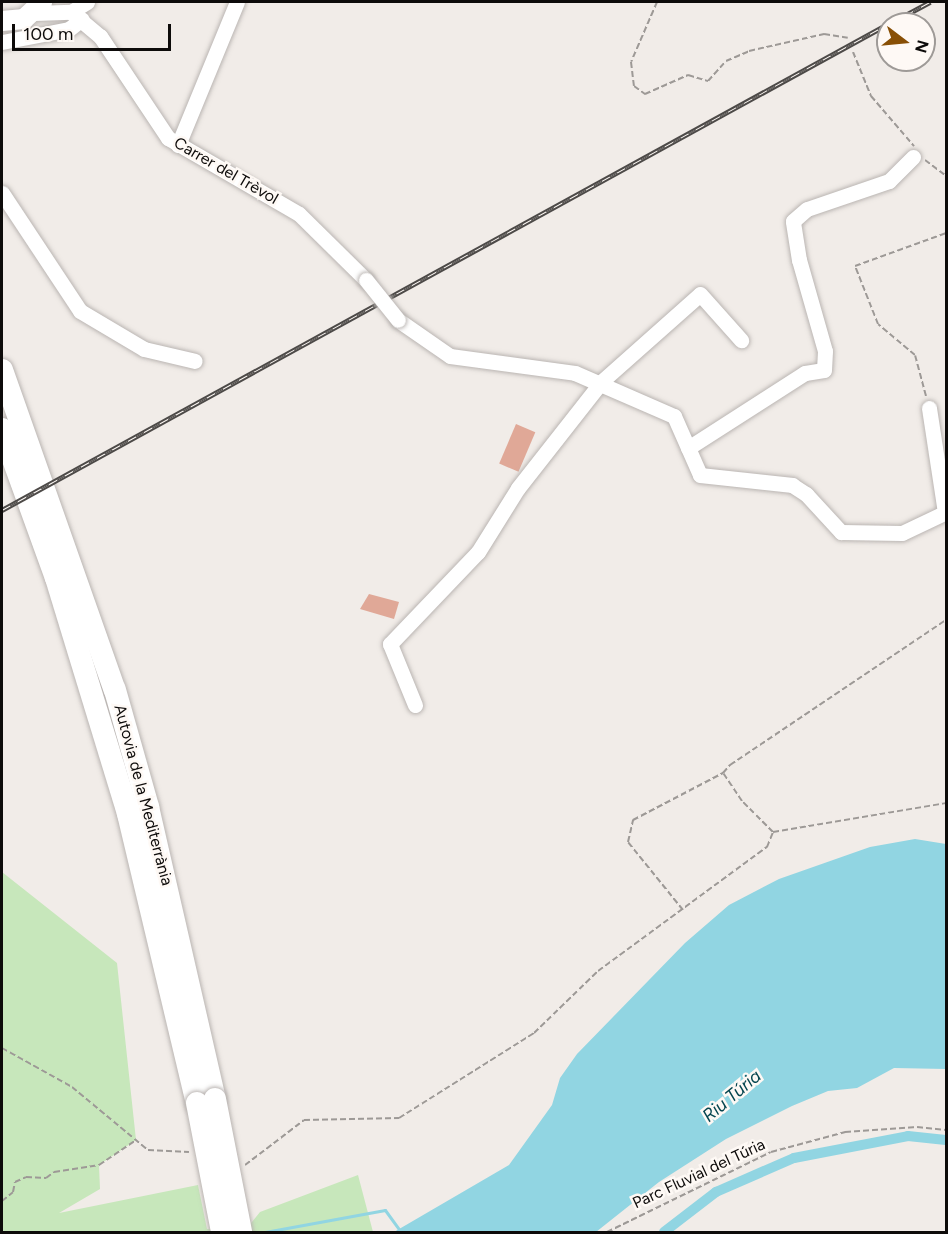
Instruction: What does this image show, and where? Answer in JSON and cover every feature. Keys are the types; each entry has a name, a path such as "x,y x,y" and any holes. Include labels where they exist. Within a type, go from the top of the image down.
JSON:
{"highway":[{"name":"Autovia de la Mediterrània","path":"2,370 115,690 148,807 206,1101 222,1233"},
{"name":"Autovia de la Mediterrània","path":"2,429 56,578 116,771 241,1233"}],"main road":[{"path":"2,21 38,7"}],"street":[{"path":"2,42 69,28 87,2"},
{"path":"178,145 237,2"},
{"path":"38,7 76,16"},
{"name":"Carrer del Trèvol","path":"76,16 105,43 168,138 299,214 366,280 398,320 450,356 491,364 546,366 601,382 674,416 700,475 708,479 792,484 806,494 830,524 848,535 902,533 946,512"},
{"path":"688,448 805,373 824,370 825,351 799,260 793,220 807,209 889,181 913,157"},
{"path":"2,193 80,311 144,349 195,361"},
{"path":"415,705 390,644 478,552 518,488 601,382 699,294 741,340"},
{"path":"929,408 946,512"}],"path":[{"path":"657,2 631,62 634,86 645,94 688,75 708,81 726,60 749,51 824,34 848,38"},
{"path":"853,52 871,96 926,162 946,176"},
{"path":"929,408 915,355 878,324 855,266 946,233"},
{"path":"683,910 628,842 633,820 723,773 946,620"},
{"path":"723,773 741,801 773,832"},
{"path":"773,832 946,803"},
{"path":"242,1167 304,1120 399,1118 534,1033 598,970 767,847 773,832"},
{"path":"2,1048 72,1087 148,1150 195,1152"},
{"name":"Parc Fluvial del Túria","path":"607,1233 771,1152 845,1132 917,1127 946,1130"},
{"path":"2,1201 14,1192 15,1182 26,1177 46,1178 54,1172 99,1165 136,1140"}],"green space":[{"path":"2,872 117,963 136,1140 99,1165 100,1189 59,1213 198,1185 207,1229 247,1228 260,1212 358,1175 373,1232 2,1232"}],"water":[{"name":"Riu Túria","path":"915,839 946,844 946,1069 894,1068 857,1088 828,1091 792,1106 726,1139 659,1182 596,1232 394,1232 509,1165 552,1105 560,1078 577,1054 685,943 729,905 779,879 870,847"}],"building":[{"path":"516,424 535,432 519,472 499,464"},
{"path":"369,594 399,602 394,619 360,609"}],"waterway":[{"path":"664,1232 716,1192 794,1158 908,1136 946,1140"},
{"path":"265,1232 385,1210 401,1232"},
{"path":"103,1232 126,1232"}],"railway":[{"path":"911,12 930,2"},
{"path":"2,510 876,31"}]}
